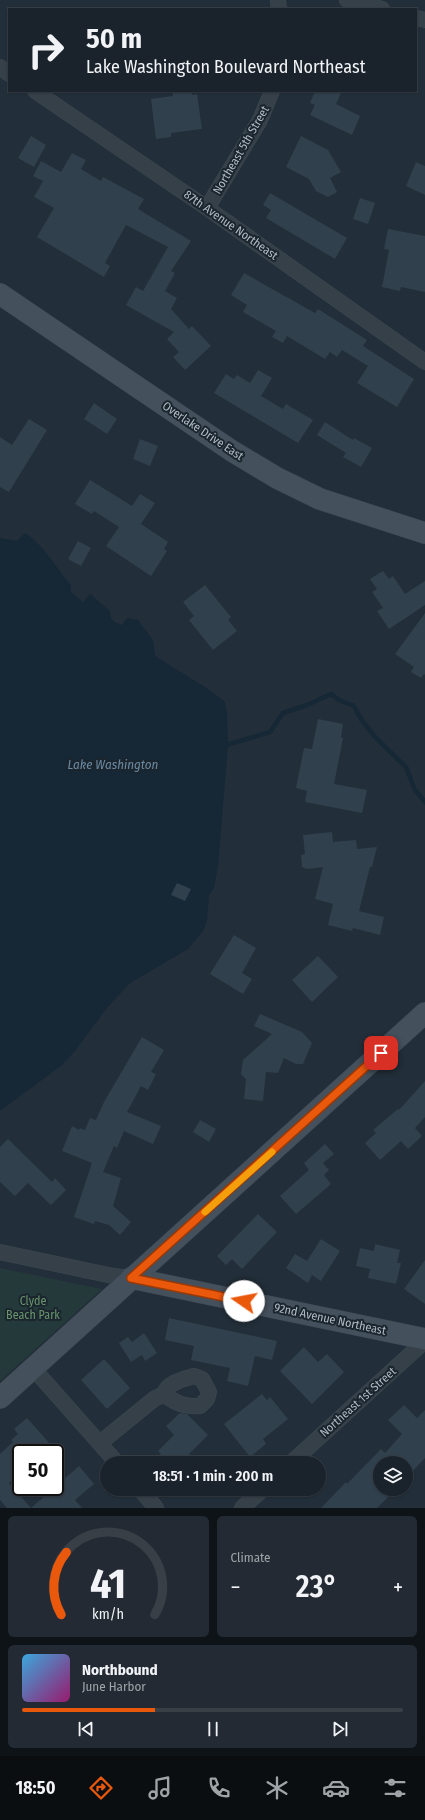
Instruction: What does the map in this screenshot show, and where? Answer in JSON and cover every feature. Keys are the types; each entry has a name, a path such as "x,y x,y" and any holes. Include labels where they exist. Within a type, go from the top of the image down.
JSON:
{"main road":[{"name":"Overlake Drive East","path":"0,294 232,451 277,478 320,498 425,533"},
{"path":"0,1398 425,1012"},
{"name":"92nd Avenue Northeast","path":"131,1278 425,1340"}],"street":[{"path":"347,0 378,8"},
{"name":"87th Avenue Northeast","path":"36,92 207,208 425,362"},
{"name":"Northeast 5th Street","path":"207,208 260,120 272,92"},
{"name":"92nd Avenue Northeast","path":"0,1252 113,1276 131,1278"},
{"name":"Northeast 1st Street","path":"299,1456 425,1340"},
{"path":"33,1368 111,1456"},
{"path":"100,1443 154,1399 164,1394"},
{"path":"146,1496 156,1508"},
{"path":"242,1508 255,1496"}],"green space":[{"name":"Clyde Beach Park","path":"0,1268 102,1289 0,1381"}],"water":[{"name":"Lake Washington","path":"25,533 32,538 50,557 71,585 71,592 83,602 90,594 110,611 111,619 114,622 122,625 127,618 138,620 153,640 155,656 208,689 225,702 228,744 218,866 214,888 209,895 207,920 203,931 188,949 130,983 107,1008 75,1051 62,1065 0,1111 0,538 17,541"}],"building":[{"path":"172,92 192,92 192,95 197,94 202,129 171,133 171,137 156,139 151,99 173,96"},
{"path":"315,92 342,92 336,104 360,116 352,135 310,115 315,105 310,103"},
{"path":"31,136 46,145 34,167 18,158"},
{"path":"301,136 328,150 341,172 330,178 337,192 328,197 316,191 309,179 286,167"},
{"path":"72,153 86,160 81,169 101,181 103,177 144,199 138,209 191,241 171,271 175,273 165,291 177,298 171,309 189,329 192,326 211,346 185,370 173,357 179,352 167,339 174,332 126,305 136,287 143,291 168,247 126,225 105,263 110,266 104,277 37,237 54,208 34,197 43,181 33,176 41,161 61,172"},
{"path":"416,162 425,166 425,195 406,186"},
{"path":"270,193 347,238 335,259 266,218 271,210 263,205"},
{"path":"360,198 375,203 368,224 353,219"},
{"path":"388,229 425,236 425,292 401,287 400,291 382,287 389,250 384,249"},
{"path":"244,273 315,313 318,309 367,340 363,346 414,379 397,407 357,383 368,366 342,350 337,357 330,352 325,359 287,336 283,343 272,337 276,331 243,312 247,305 231,295"},
{"path":"258,370 272,378 261,396 283,409 286,404 313,420 298,443 214,393 226,374 234,379 237,375 250,383"},
{"path":"94,403 117,419 107,434 84,419"},
{"path":"29,419 47,430 9,492 0,487 0,437 12,445"},
{"path":"325,422 353,440 354,438 372,448 361,467 343,457 346,453 317,435"},
{"path":"140,439 158,446 150,466 133,459"},
{"path":"90,480 132,506 140,494 155,503 141,524 168,542 164,549 167,551 151,576 106,546 119,527 94,511 92,514 75,504"},
{"path":"78,541 91,548 81,566 68,559"},
{"path":"383,571 389,579 393,576 405,594 425,581 425,605 389,629 377,611 383,608 372,592 377,589 370,579"},
{"path":"205,585 231,617 228,620 237,631 213,650 189,620 194,616 183,602"},
{"path":"425,613 425,675 424,674 421,678 411,672 414,667 395,654"},
{"path":"318,719 343,724 341,737 343,738 334,784 367,790 362,813 305,802 307,791 296,788 304,748 312,749"},
{"path":"332,832 333,842 356,840 357,849 377,847 372,867 370,867 359,911 384,917 380,935 353,928 352,931 328,925 333,904 315,899 323,867 307,869 302,867 301,855 305,854 303,835"},
{"path":"177,883 191,889 185,901 171,895"},
{"path":"234,935 256,948 242,973 252,979 243,994 210,974"},
{"path":"318,956 338,977 312,1002 292,980"},
{"path":"260,1014 302,1032 312,1043 303,1064 296,1064 284,1058 278,1073 266,1072 263,1101 244,1099 246,1079 241,1074 243,1060 272,1034 254,1026"},
{"path":"142,1037 164,1050 151,1072 156,1074 148,1090 141,1086 127,1112 161,1126 153,1144 124,1131 117,1148 114,1146 103,1172 121,1178 113,1206 131,1222 120,1235 109,1225 95,1221 94,1224 74,1217 92,1163 62,1151 72,1126 79,1130 80,1128 85,1130 90,1118 96,1120 104,1102"},
{"path":"425,1081 425,1117 415,1128 422,1136 408,1149 401,1141 380,1160 365,1143 376,1133 373,1130 398,1109 399,1110"},
{"path":"200,1120 216,1129 209,1142 193,1132"},
{"path":"8,1139 52,1182 55,1178 66,1190 51,1205 28,1183 15,1196 0,1182 0,1147"},
{"path":"325,1144 334,1154 323,1163 329,1170 324,1175 331,1184 296,1214 280,1196 309,1170 304,1163"},
{"path":"258,1214 277,1232 242,1269 232,1259 226,1265 217,1256"},
{"path":"321,1239 340,1251 321,1281 312,1275 308,1283 286,1268 295,1254 307,1261"},
{"path":"375,1244 400,1250 397,1263 401,1263 396,1284 368,1278 370,1269 356,1266 360,1248 374,1251"},
{"path":"425,1260 425,1304 404,1289"},
{"path":"169,1318 277,1341 272,1360 255,1356 248,1386 227,1381 230,1368 191,1360 194,1346 165,1340"},
{"path":"144,1333 157,1353 145,1361 142,1355 131,1362 119,1343 128,1337 132,1342"},
{"path":"304,1347 318,1362 327,1354 344,1372 312,1404 280,1371"},
{"path":"104,1359 130,1388 107,1409 81,1380"},
{"path":"262,1394 267,1400 270,1397 288,1419 263,1439 266,1444 251,1456 249,1456 224,1424"},
{"path":"404,1405 417,1418 425,1410 425,1458 413,1471 413,1456 374,1456 381,1449 385,1453 402,1434 388,1420"},
{"path":"180,1413 187,1414 208,1435 189,1454 191,1456 159,1456 161,1454 158,1451 174,1435 166,1426"},
{"path":"27,1418 50,1444 12,1444 12,1480 9,1483 12,1486 12,1496 20,1496 31,1508 7,1508 0,1500 0,1454 13,1442 11,1440 18,1434 14,1429"},
{"path":"373,1457 373,1496 389,1496 377,1508 321,1508 346,1482 347,1484"},
{"path":"79,1466 94,1484 75,1500 82,1508 31,1508 45,1496 64,1496 64,1479"}],"waterway":[{"path":"223,746 270,732 283,713 307,705 331,694 339,700 354,706 361,719 375,737 406,767 415,790 425,802"}],"slow traffic":[{"path":"205,1212 272,1152"}],"route":[{"path":"244,1301 131,1278 381,1053"}]}
